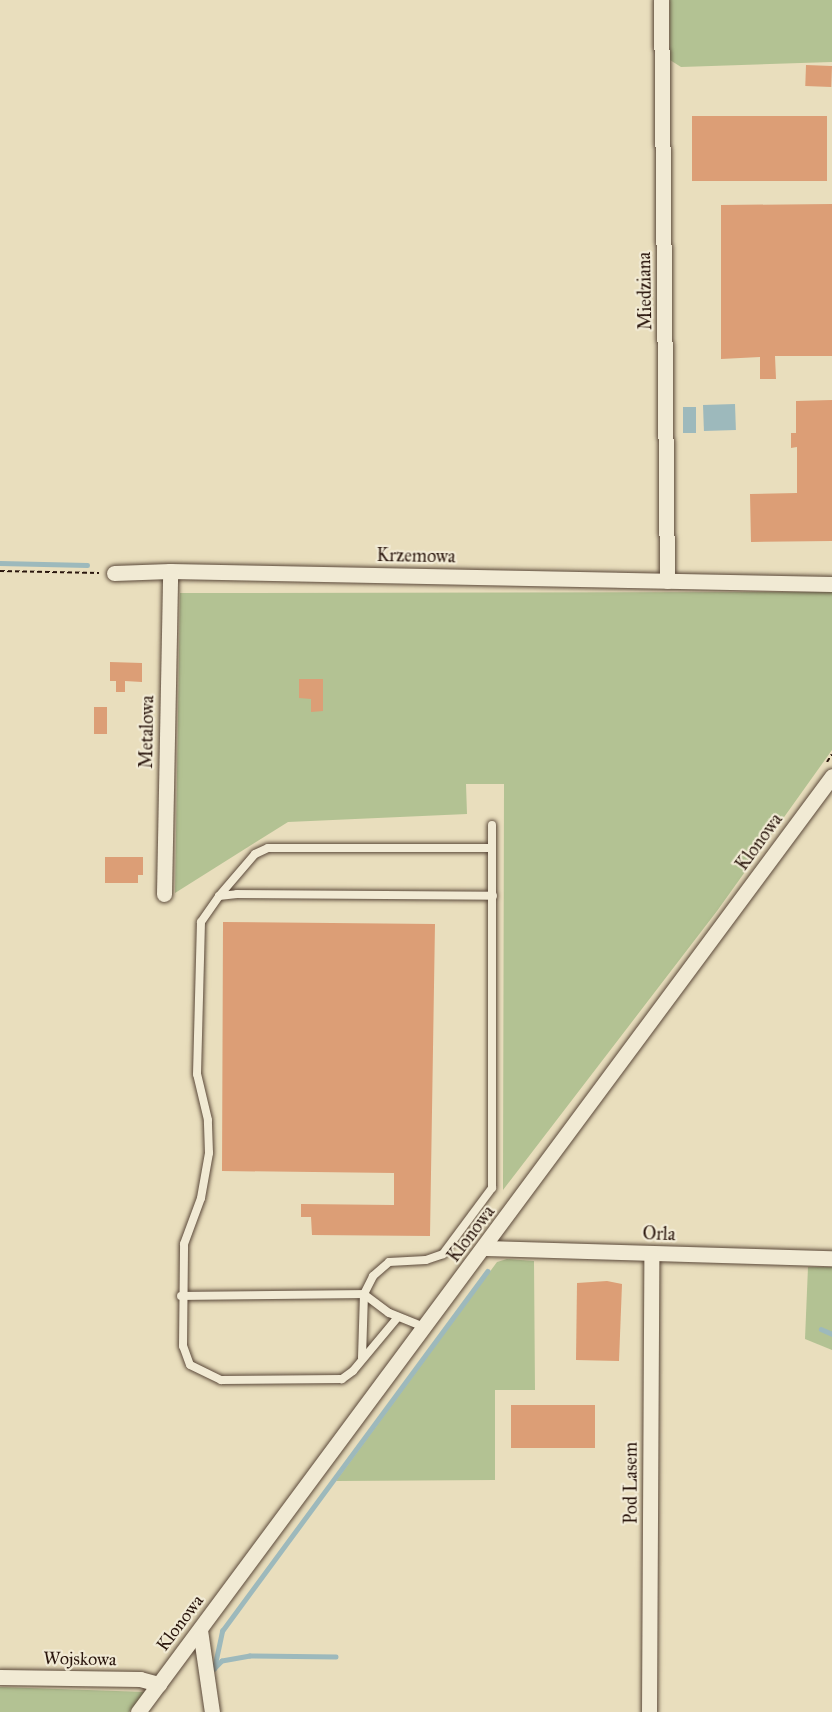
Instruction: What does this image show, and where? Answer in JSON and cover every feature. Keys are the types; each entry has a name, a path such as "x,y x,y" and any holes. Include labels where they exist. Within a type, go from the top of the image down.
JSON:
{"street":[{"name":"Miedziana","path":"661,0 667,581"},
{"name":"Krzemowa","path":"114,573 170,571 832,584"},
{"name":"Metalowa","path":"164,894 170,571"},
{"name":"Klonowa","path":"138,1712 485,1248 832,776"},
{"name":"Orla","path":"485,1248 832,1258"},
{"name":"Pod Lasem","path":"649,1712 651,1254"},
{"path":"200,1630 212,1712"},
{"name":"Wojskowa","path":"0,1677 140,1680 159,1684"}],"lane":[{"path":"362,1359 364,1294 373,1276 389,1262 426,1260 443,1254 492,1188 492,825"},
{"path":"398,1317 342,1379 326,1382 221,1380 206,1376 190,1365 183,1346 181,1296 184,1244 201,1198 209,1153 208,1120 197,1074 201,922 219,896 255,854 268,848 492,848"},
{"path":"219,896 492,896"},
{"path":"181,1296 364,1294 398,1317 426,1327"}],"path":[{"path":"0,572 114,573"}],"green space":[{"path":"670,0 832,0 832,62 681,67 670,60"},
{"path":"832,592 832,750 717,911 503,1190 504,784 466,784 467,814 288,822 175,893 180,593"},
{"path":"507,1259 534,1261 535,1390 495,1390 495,1480 336,1481 497,1262"},
{"path":"808,1267 832,1267 832,1350 805,1339"},
{"path":"0,1687 145,1692 129,1712 0,1712"}],"water":[{"path":"735,404 736,430 704,431 703,405"},
{"path":"683,407 696,407 696,433 683,433"}],"building":[{"path":"806,65 832,66 831,87 805,86"},
{"path":"692,116 827,116 827,181 692,181"},
{"path":"832,204 832,356 775,356 776,379 760,379 760,357 721,359 721,205"},
{"path":"832,400 832,541 751,542 750,494 797,493 797,447 791,448 791,433 796,433 796,401"},
{"path":"110,662 142,663 142,682 125,681 125,692 116,692 116,681 110,681"},
{"path":"299,679 323,679 323,711 311,712 311,699 299,698"},
{"path":"94,707 107,707 107,734 94,734"},
{"path":"105,857 143,857 143,875 138,875 138,883 105,883"},
{"path":"223,922 435,924 430,1236 312,1235 311,1217 301,1217 301,1204 394,1205 394,1173 222,1171"},
{"path":"607,1281 622,1284 619,1361 576,1360 577,1283"},
{"path":"511,1405 595,1405 595,1448 511,1448"}],"waterway":[{"path":"0,563 87,565"},
{"path":"336,1657 250,1656 222,1661 214,1669 222,1631 487,1271"},
{"path":"821,1329 832,1334"}]}
